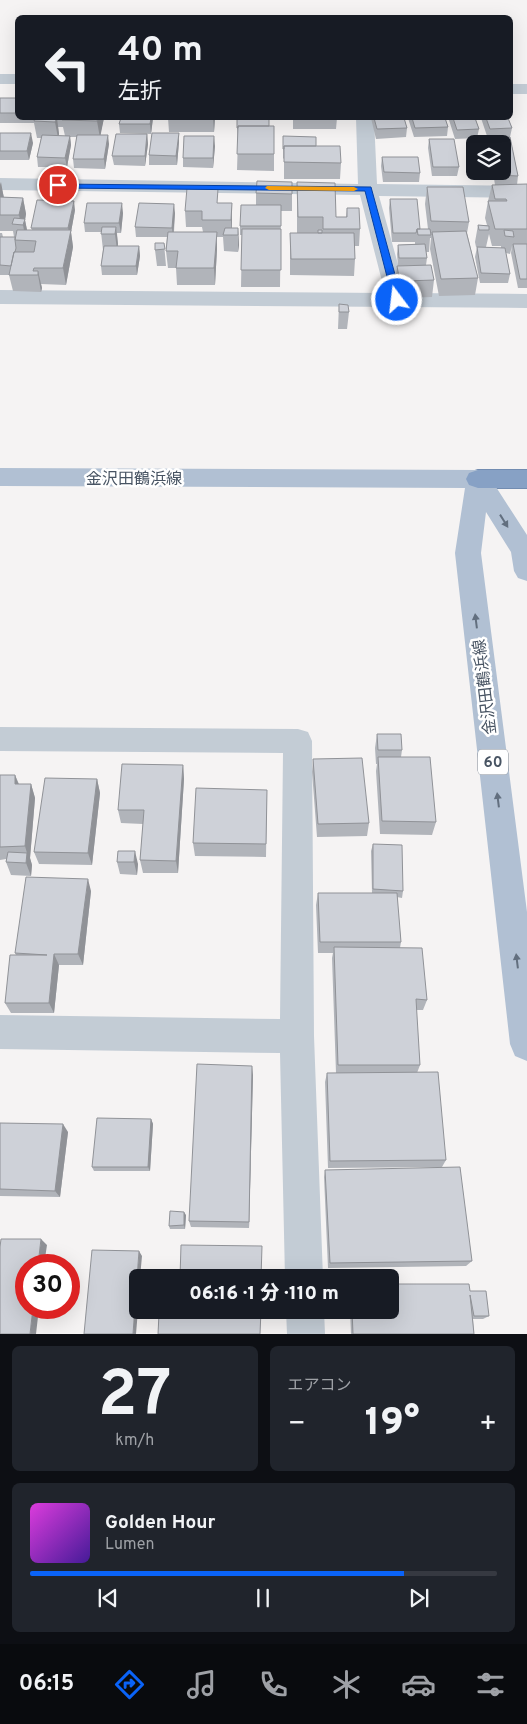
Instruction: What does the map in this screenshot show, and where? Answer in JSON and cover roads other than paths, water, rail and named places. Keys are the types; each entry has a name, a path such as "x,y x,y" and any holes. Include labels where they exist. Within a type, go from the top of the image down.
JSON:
{"highway":[{"path":"478,479 527,479"}],"main road":[{"name":"金沢田鶴浜線","path":"0,477 478,479 468,553 527,1044"},
{"path":"478,479 524,551 527,571"}],"street":[{"path":"0,79 15,79"},
{"path":"513,89 527,89"},
{"path":"365,120 368,189 397,300"},
{"path":"0,184 527,192"},
{"path":"0,297 527,301"},
{"path":"0,739 298,741 297,1036 304,1269"},
{"path":"0,1032 297,1036"},
{"path":"305,1319 306,1334"}]}
